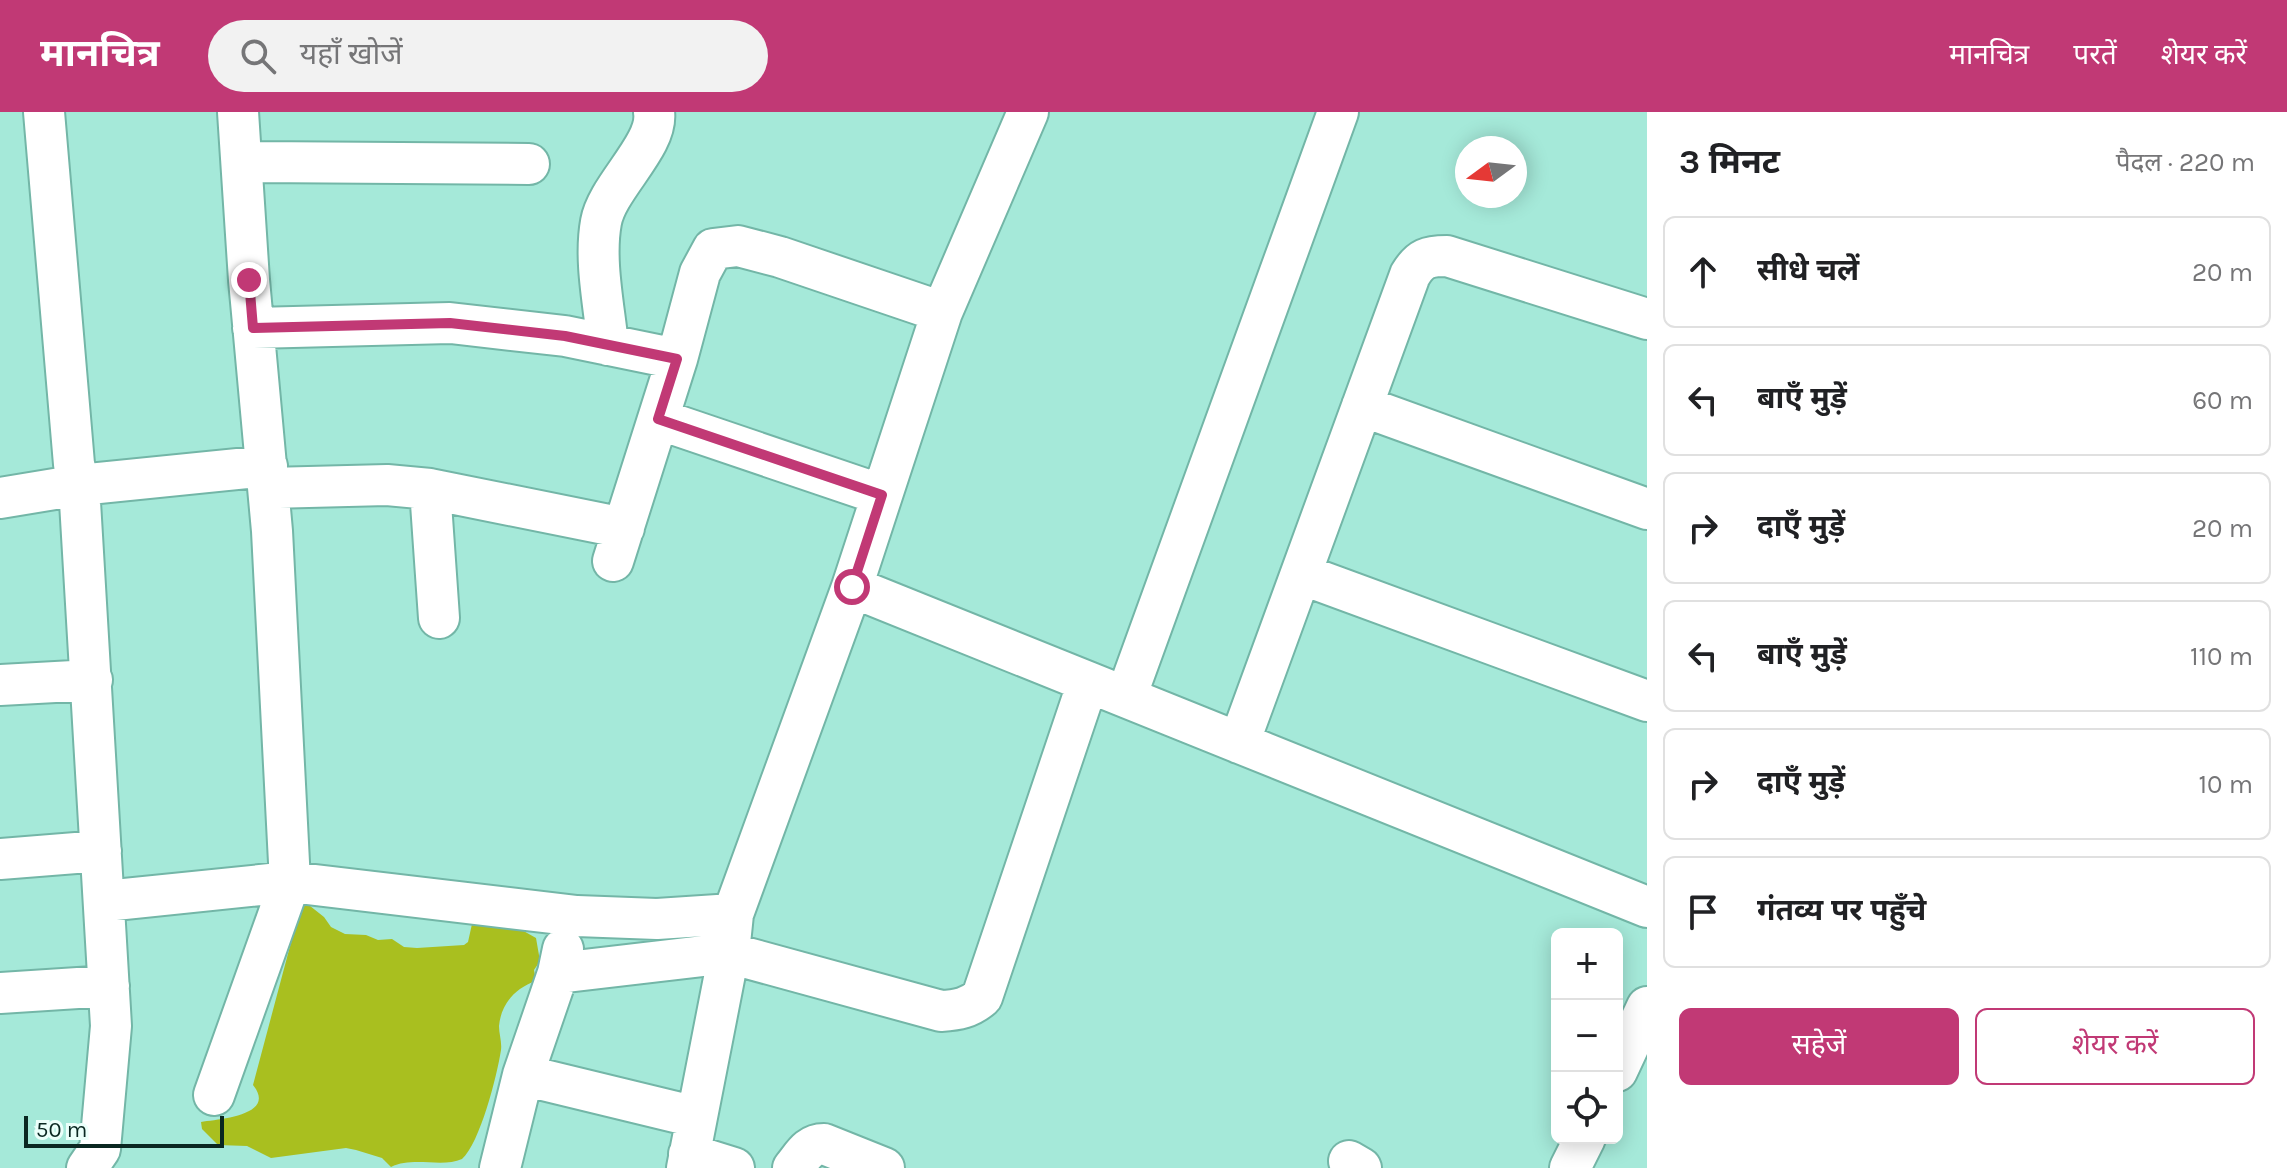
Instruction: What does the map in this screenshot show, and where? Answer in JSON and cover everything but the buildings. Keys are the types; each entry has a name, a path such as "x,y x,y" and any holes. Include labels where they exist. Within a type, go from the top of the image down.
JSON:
{"street":[{"path":"44,112 70,419 79,485 111,1026 100,1149 87,1168"},
{"path":"214,1095 290,882 268,477 253,328 238,112"},
{"path":"608,345 600,265 601,221 607,204 652,131 654,112"},
{"path":"691,1146 729,953 733,914 852,587 942,312 1028,112"},
{"path":"1126,697 1338,112"},
{"path":"242,162 529,164"},
{"path":"0,498 79,485 268,477 387,485 430,489 618,544 677,359 700,273 713,249 738,246 780,257 942,312"},
{"path":"1239,743 1410,275 1418,262 1429,256 1447,256 1647,319"},
{"path":"253,328 450,323 565,336 677,359"},
{"path":"1362,406 1647,509"},
{"path":"658,419 882,495"},
{"path":"430,489 439,618"},
{"path":"1301,574 1647,701"},
{"path":"852,587 1647,907"},
{"path":"0,685 92,680"},
{"path":"558,973 729,953 941,1011 972,1005 982,997 1088,682"},
{"path":"0,859 101,851"},
{"path":"105,901 290,882 569,914 657,919 733,914"},
{"path":"500,1168 523,1075 558,973 569,914"},
{"path":"0,993 109,986"},
{"path":"1623,1061 1643,1027"},
{"path":"523,1075 691,1146 734,1168"},
{"path":"793,1168 807,1150 815,1144 824,1144 884,1168"},
{"path":"1570,1168 1582,1144"}],"shaded area":[{"path":"305,902 331,927 345,934 366,935 378,940 392,939 404,947 464,945 468,942 472,924 477,920 506,921 536,938 540,961 534,970 536,981 516,993 503,1011 499,1026 501,1050 492,1092 475,1139 462,1159 409,1162 391,1167 382,1158 346,1148 271,1158 247,1146 218,1145 202,1129 201,1122 244,1114 258,1103 253,1085 301,905"}],"route":[{"path":"249,280 253,328 450,323 565,336 677,359 658,419 882,495 852,587"}]}
